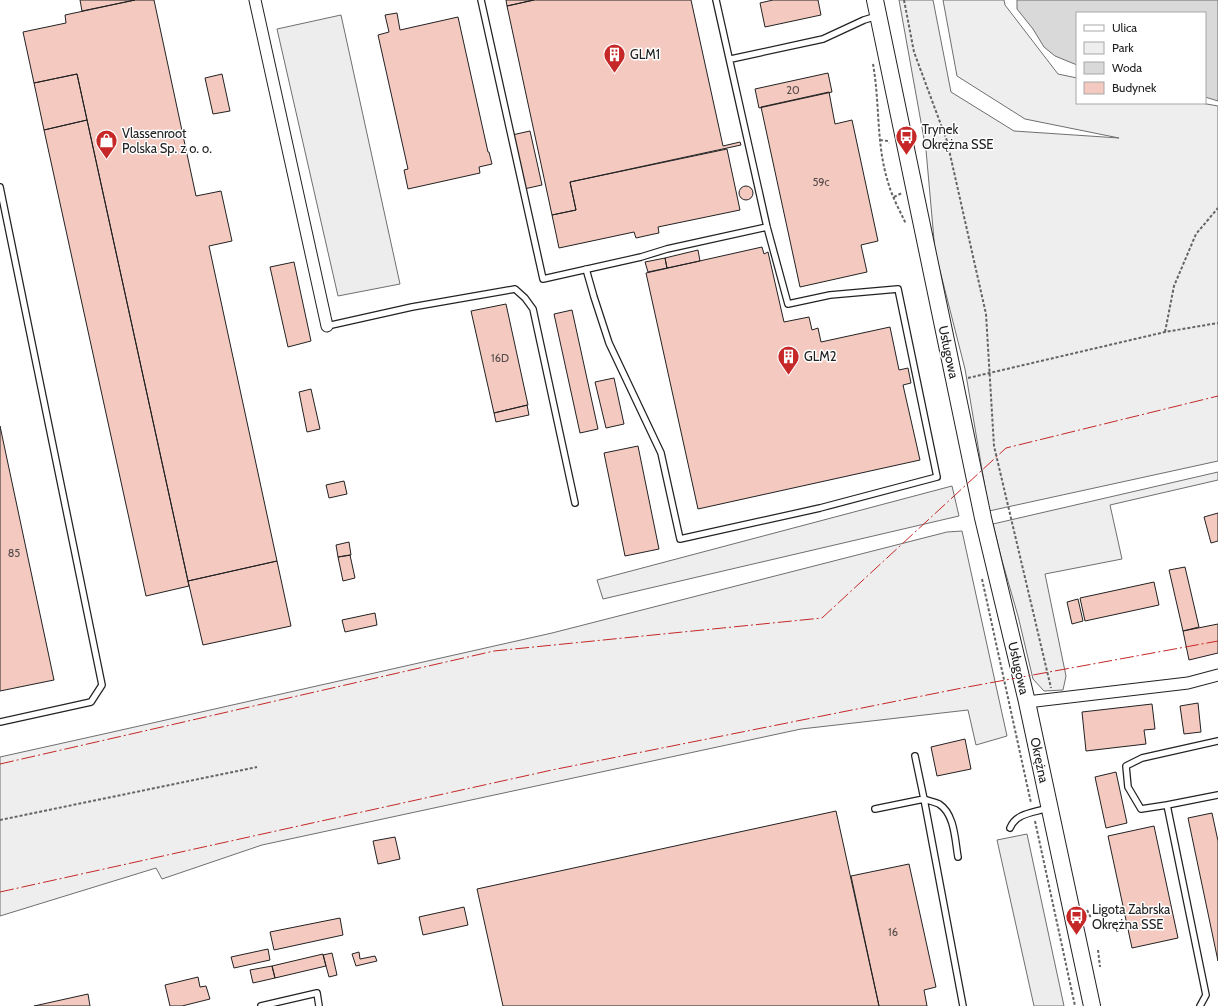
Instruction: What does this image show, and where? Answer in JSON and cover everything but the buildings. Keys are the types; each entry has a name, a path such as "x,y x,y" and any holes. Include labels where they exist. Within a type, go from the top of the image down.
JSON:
{"street":[{"path":"255,0 327,326"},
{"name":"Usługowa","path":"875,0 985,526 1027,702"},
{"path":"1027,702 1188,683 1218,675"},
{"name":"Okrężna","path":"1027,702 1092,1006"}],"lane":[{"path":"481,0 543,278 641,258 667,250 767,227"},
{"path":"586,269 609,343 661,453 680,539 820,508 937,477 898,289 830,295 788,304 767,227 716,0"},
{"path":"730,59 823,39 864,20 878,16"},
{"path":"0,187 102,685 91,702 0,722"},
{"path":"327,326 412,307 515,289 526,298 534,309 575,503"},
{"path":"1218,741 1142,758 1126,766 1128,786 1141,810 1218,795"},
{"path":"915,756 963,1006"},
{"path":"875,809 924,799 939,804 947,812 952,824 958,857"},
{"path":"1167,805 1206,995 1200,1006"},
{"path":"1010,828 1013,821 1019,817 1050,808"},
{"path":"260,1006 317,993 319,1006"}],"path":[{"path":"904,0 914,52 947,141 986,314 994,446 1054,699"},
{"path":"880,140 888,141 891,146"},
{"path":"894,197 902,193 900,189"},
{"path":"1164,332 1174,286 1196,234 1218,208"},
{"path":"955,380 1164,332 1218,323"},
{"path":"0,820 257,767"}],"green space":[{"path":"899,0 933,0 951,92 1014,131 1119,138 1025,119 957,76 943,0 1004,0 1005,5 1058,74 1076,78 1076,104 1206,104 1218,106 1218,461 989,511 965,369 935,251 926,150"},
{"path":"1218,472 1218,480 1110,505 1122,559 1045,574 1066,676 1063,690 1044,691 1033,679 1018,616 993,524"},
{"path":"952,486 959,516 603,599 597,580"},
{"path":"962,531 1007,736 976,745 968,710 801,729 262,845 162,879 156,868 0,916 0,757 552,633 947,532"}],"shaded area":[{"path":"341,15 400,284 338,296 277,29"},
{"path":"1027,834 1064,1006 1034,1006 997,840"}],"water":[{"path":"1017,0 1218,0 1218,101 1206,97 1206,12 1076,12 1076,65 1055,56 1044,47 1033,29 1017,9"}],"power":[{"path":"0,764 494,651 822,618 1006,448 1218,396"},
{"path":"0,892 552,770 962,688 1218,641"}],"place":[{"name":"GLM1","path":"614,74"},
{"name":"Trynek Okrężna SSE","path":"907,156"},
{"name":"Vlassenroot Polska Sp. z o. o.","path":"107,160"},
{"name":"GLM2","path":"789,376"},
{"name":"Ligota Zabrska Okrężna SSE","path":"1077,936"}]}
